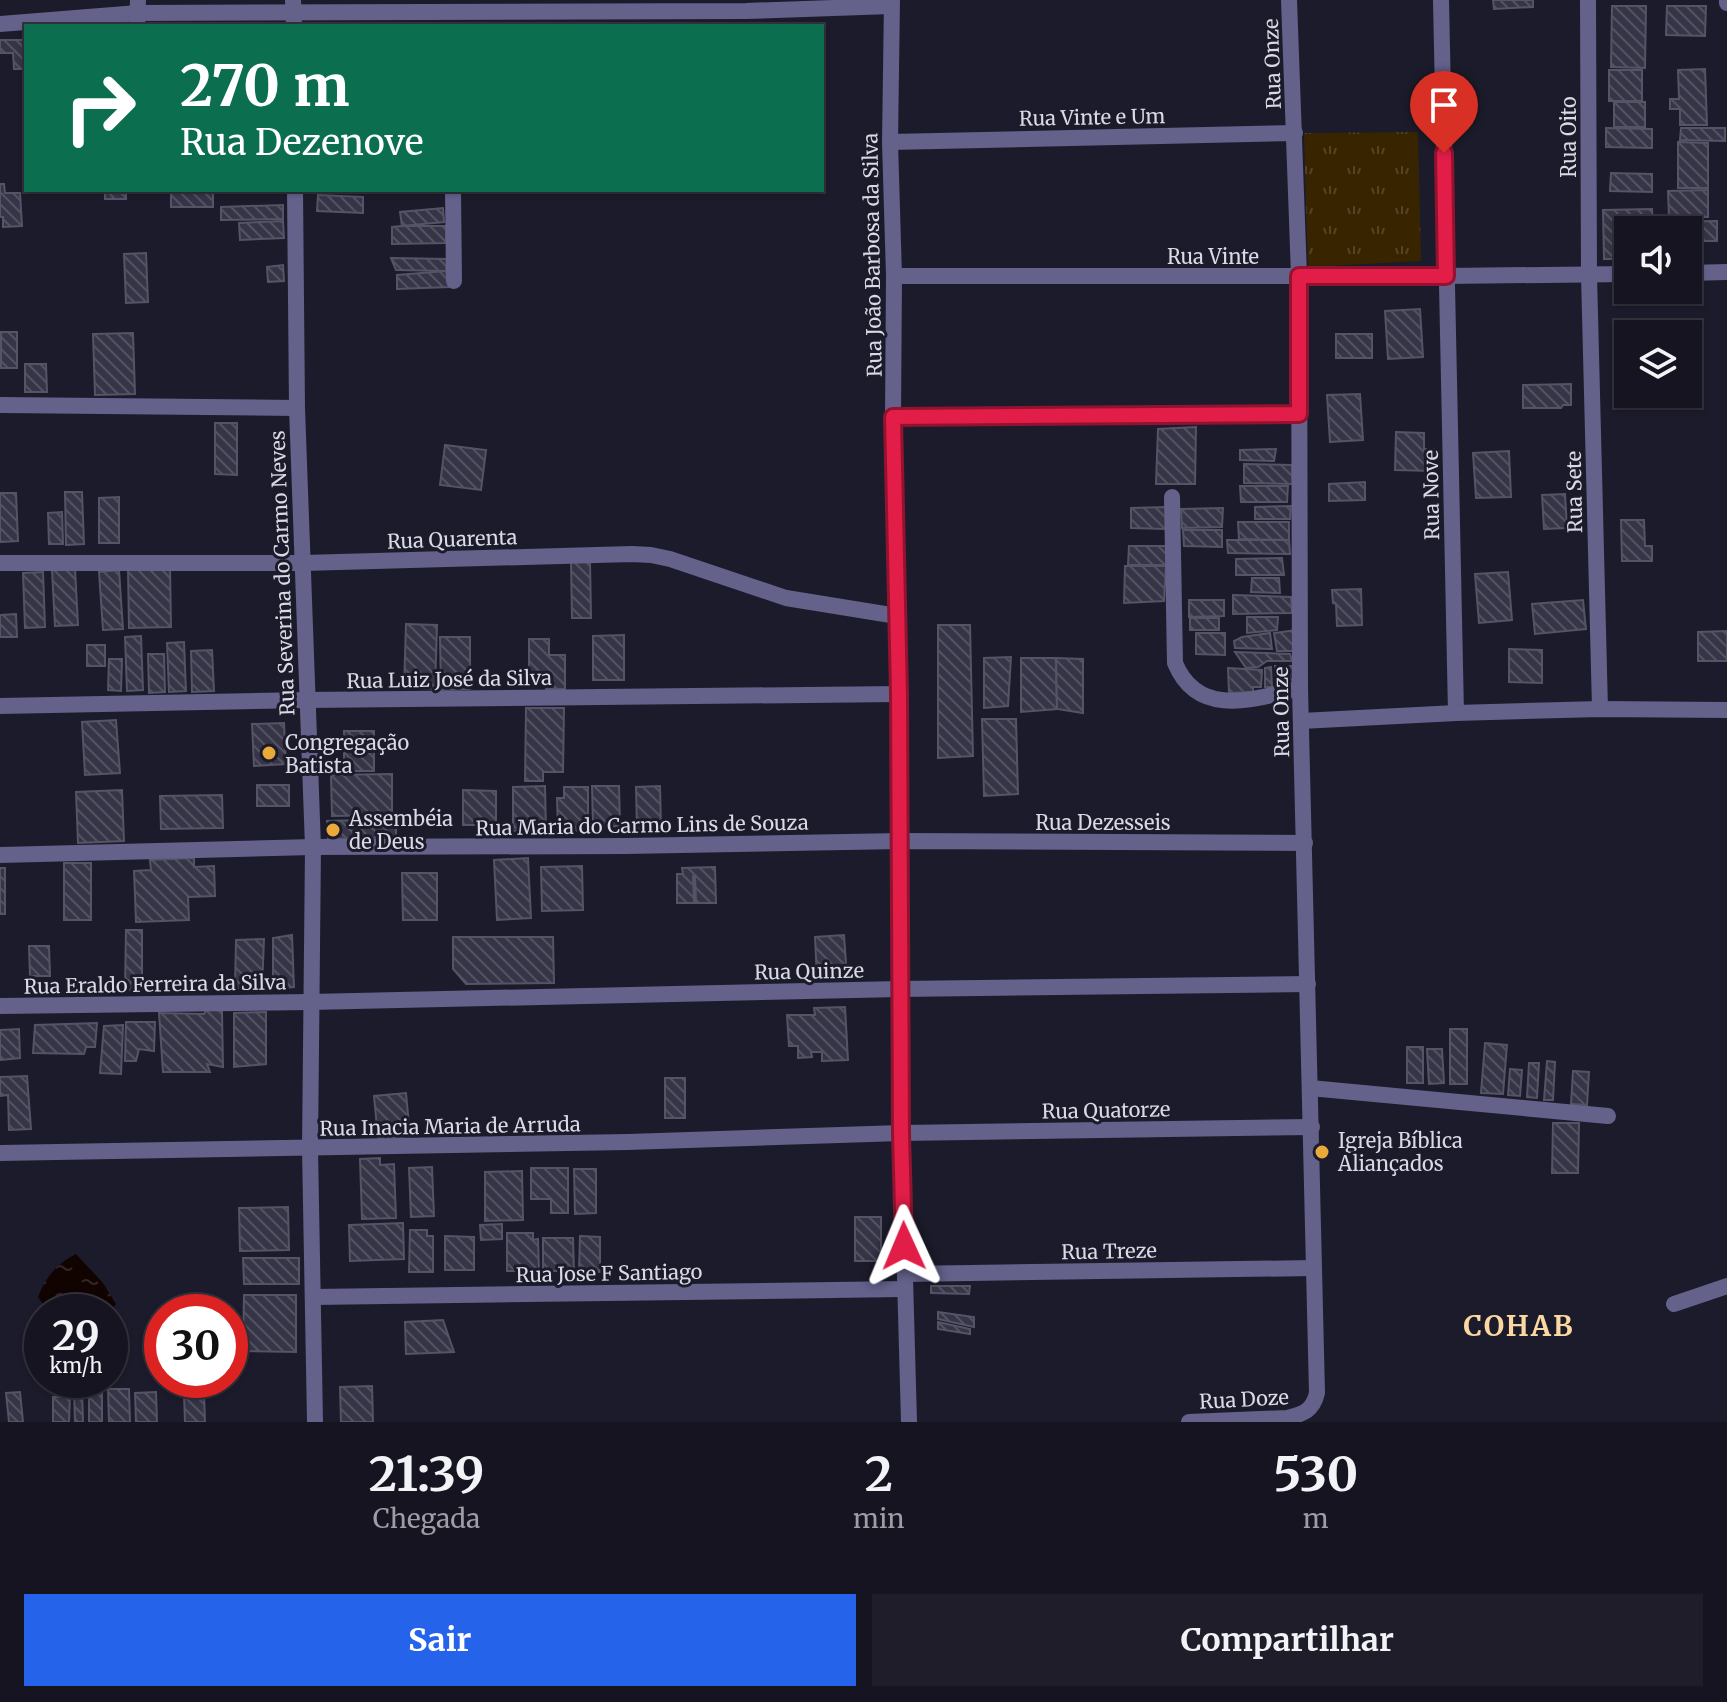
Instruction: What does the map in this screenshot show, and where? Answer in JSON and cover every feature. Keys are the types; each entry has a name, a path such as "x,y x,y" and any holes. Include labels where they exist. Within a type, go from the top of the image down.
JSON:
{"street":[{"name":"Rua Onze","path":"1289,0 1299,276 1300,688 1317,1393 1309,1410 1292,1418"},
{"name":"Rua Nove","path":"1441,0 1456,713"},
{"name":"Rua Oito","path":"1588,0 1589,275"},
{"path":"0,24 138,13 451,13 503,6 892,3"},
{"name":"Rua João Barbosa da Silva","path":"892,3 890,142 901,841 901,1133 909,1422"},
{"name":"Rua Vinte e Um","path":"890,142 1295,133"},
{"name":"Rua Severina do Carmo Neves","path":"295,192 297,408 313,847 310,1149 315,1422"},
{"path":"453,192 454,281"},
{"path":"1702,273 1727,272"},
{"name":"Rua Vinte","path":"894,276 1614,274"},
{"name":"Rua Sete","path":"1589,275 1600,709"},
{"path":"0,405 297,408"},
{"path":"893,417 1299,414"},
{"path":"1172,497 1175,663 1182,678 1203,695 1232,701 1300,688"},
{"name":"Rua Quarenta","path":"0,563 303,563 651,555 786,598 897,616"},
{"name":"Rua Luiz José da Silva","path":"0,706 899,694"},
{"path":"1301,721 1600,709 1727,710"},
{"name":"Rua Dezesseis","path":"901,841 1305,843"},
{"name":"Rua Maria do Carmo Lins de Souza","path":"0,855 313,847 901,841"},
{"name":"Rua Quinze","path":"310,1002 1308,984"},
{"name":"Rua Eraldo Ferreira da Silva","path":"0,1006 310,1002"},
{"path":"1310,1088 1608,1116"},
{"name":"Rua Quatorze","path":"901,1133 1312,1127"},
{"name":"Rua Inacia Maria de Arruda","path":"0,1153 628,1142 901,1133"},
{"name":"Rua Treze","path":"905,1282 1313,1268"},
{"name":"Rua Jose F Santiago","path":"314,1297 905,1282"},
{"path":"1674,1304 1727,1286"},
{"name":"Rua Doze","path":"1189,1422 1292,1418"}],"green space":[{"path":"1418,132 1421,261 1308,267 1304,133"}],"water":[{"path":"76,1254 110,1294 39,1294 52,1272"}],"building":[{"path":"1493,0 1533,0 1533,7 1494,9"},
{"path":"1612,6 1646,6 1645,68 1611,67"},
{"path":"1667,6 1706,6 1705,36 1666,35"},
{"path":"0,40 24,40 24,69 14,69 13,53 0,53"},
{"path":"1705,69 1707,125 1680,125 1680,109 1670,109 1670,99 1679,99 1678,70"},
{"path":"1609,70 1642,70 1642,101 1609,101"},
{"path":"1614,102 1645,102 1645,127 1614,127"},
{"path":"1606,128 1652,129 1652,148 1606,147"},
{"path":"1681,128 1725,128 1725,141 1680,140"},
{"path":"1678,142 1708,143 1708,188 1678,188"},
{"path":"1611,173 1652,174 1652,192 1610,191"},
{"path":"0,184 4,184 5,193 20,193 22,226 3,227"},
{"path":"1708,190 1708,217 1669,216 1668,191"},
{"path":"105,192 126,192 126,199 105,199"},
{"path":"171,192 213,192 213,207 171,207"},
{"path":"318,195 363,197 363,213 317,211"},
{"path":"283,205 283,219 221,220 221,207"},
{"path":"443,208 444,222 402,226 400,212"},
{"path":"1652,209 1652,216 1614,216 1614,259 1604,259 1603,210"},
{"path":"283,221 284,238 240,240 239,223"},
{"path":"1702,221 1717,221 1717,241 1702,241"},
{"path":"446,226 446,243 392,244 392,227"},
{"path":"146,253 148,302 126,303 124,254"},
{"path":"391,258 447,259 446,271 396,270"},
{"path":"283,265 284,281 268,282 267,267"},
{"path":"446,271 449,287 397,289 397,275"},
{"path":"1420,309 1423,357 1388,359 1385,311"},
{"path":"1,332 17,332 17,368 1,368"},
{"path":"133,333 135,394 95,395 93,334"},
{"path":"1336,334 1372,334 1372,358 1336,358"},
{"path":"25,364 46,364 47,392 25,392"},
{"path":"1571,384 1571,405 1523,408 1523,385"},
{"path":"1360,394 1363,440 1330,442 1327,395"},
{"path":"215,423 237,423 237,475 215,474"},
{"path":"1196,427 1195,484 1156,484 1158,429"},
{"path":"1396,432 1424,433 1424,449 1435,449 1434,471 1395,470"},
{"path":"445,445 486,450 481,490 440,485"},
{"path":"1276,449 1274,461 1240,460 1240,450"},
{"path":"1509,451 1511,497 1476,498 1473,453"},
{"path":"1244,464 1292,465 1293,484 1244,483"},
{"path":"1365,482 1365,500 1329,501 1329,484"},
{"path":"1240,486 1288,486 1287,502 1241,502"},
{"path":"65,492 82,492 84,544 66,545"},
{"path":"0,493 16,493 18,541 0,542"},
{"path":"1565,494 1567,528 1544,529 1542,495"},
{"path":"119,497 119,543 99,543 99,498"},
{"path":"1291,506 1290,519 1255,519 1255,507"},
{"path":"1166,507 1166,529 1131,528 1131,508"},
{"path":"1223,508 1222,527 1182,528 1181,509"},
{"path":"62,512 63,544 49,544 48,513"},
{"path":"1621,520 1644,520 1645,546 1652,546 1652,561 1622,561"},
{"path":"1238,522 1289,522 1289,540 1239,539"},
{"path":"1183,530 1222,530 1222,547 1184,546"},
{"path":"1227,540 1289,540 1290,554 1228,553"},
{"path":"1129,546 1166,546 1166,565 1128,565"},
{"path":"1282,558 1284,575 1236,575 1236,559"},
{"path":"590,561 591,618 572,618 571,562"},
{"path":"1125,566 1166,566 1164,601 1124,603"},
{"path":"170,568 171,627 129,628 128,569"},
{"path":"75,569 78,625 55,626 52,570"},
{"path":"119,570 123,629 103,630 99,572"},
{"path":"43,572 45,627 25,628 23,573"},
{"path":"1508,572 1512,620 1479,623 1475,574"},
{"path":"1252,578 1279,578 1280,593 1251,592"},
{"path":"1361,589 1362,625 1337,626 1332,590"},
{"path":"1233,595 1291,597 1292,613 1233,614"},
{"path":"1189,600 1224,600 1224,616 1189,617"},
{"path":"1583,600 1586,629 1535,634 1532,604"},
{"path":"16,614 17,637 0,637 0,615"},
{"path":"1247,617 1278,617 1277,630 1247,633"},
{"path":"1190,618 1219,618 1219,630 1190,630"},
{"path":"406,624 437,625 435,689 404,688"},
{"path":"938,625 970,625 973,756 938,758"},
{"path":"1297,630 1297,651 1277,651 1274,633"},
{"path":"1727,631 1727,661 1698,661 1698,632"},
{"path":"1196,633 1225,633 1225,655 1196,654"},
{"path":"1270,633 1272,649 1235,648 1234,641 1242,637"},
{"path":"624,635 624,680 593,680 593,636"},
{"path":"141,636 143,690 127,691 125,637"},
{"path":"440,637 470,637 470,689 441,690"},
{"path":"529,639 549,639 549,655 565,655 565,689 546,689 546,680 529,680"},
{"path":"184,642 186,691 169,692 167,643"},
{"path":"87,645 105,645 105,666 87,666"},
{"path":"1509,649 1542,650 1542,683 1509,682"},
{"path":"212,650 214,691 192,692 191,651"},
{"path":"1235,652 1290,654 1292,661 1267,661 1258,667 1246,668"},
{"path":"148,654 164,654 165,692 149,693"},
{"path":"1011,657 1008,706 984,708 984,658"},
{"path":"1021,658 1056,658 1057,709 1021,712"},
{"path":"1056,658 1083,659 1083,713 1057,709"},
{"path":"109,659 122,659 121,691 108,690"},
{"path":"1275,666 1297,666 1297,685 1276,686"},
{"path":"1271,667 1272,687 1265,687 1265,668"},
{"path":"1228,668 1262,670 1261,687 1253,687 1253,692 1229,693"},
{"path":"526,708 564,708 563,772 543,772 543,781 525,781"},
{"path":"982,719 1016,719 1018,794 984,796"},
{"path":"116,720 120,773 85,775 82,722"},
{"path":"284,723 286,764 254,766 252,724"},
{"path":"344,731 374,731 374,771 344,771"},
{"path":"392,774 392,815 332,816 331,775"},
{"path":"257,785 289,785 289,806 257,806"},
{"path":"545,786 546,831 513,831 513,787"},
{"path":"592,786 619,786 620,826 593,827"},
{"path":"660,786 661,828 637,829 636,787"},
{"path":"564,787 588,787 588,831 558,831 557,798 564,798"},
{"path":"122,790 124,841 78,843 76,792"},
{"path":"463,790 496,791 496,825 463,825"},
{"path":"222,795 223,828 161,829 160,796"},
{"path":"396,819 396,837 328,839 327,821"},
{"path":"194,858 194,867 214,866 215,896 188,897 189,920 136,922 134,871 151,870 150,860"},
{"path":"528,858 531,918 497,920 494,860"},
{"path":"64,863 91,863 91,920 64,920"},
{"path":"582,866 583,910 542,911 541,867"},
{"path":"715,867 716,903 696,903 693,876 694,903 677,903 677,874 683,874 682,868"},
{"path":"0,868 5,868 5,914 0,914"},
{"path":"402,873 437,873 437,920 403,920"},
{"path":"126,930 142,930 142,989 125,990"},
{"path":"292,935 294,987 273,989 273,938"},
{"path":"844,935 847,977 817,979 815,937"},
{"path":"453,937 553,937 554,983 466,984 453,969"},
{"path":"264,939 262,989 235,988 236,940"},
{"path":"29,946 49,946 50,976 30,976"},
{"path":"845,1007 848,1060 822,1061 822,1052 811,1052 812,1057 798,1058 798,1046 789,1046 787,1015 815,1015 814,1008"},
{"path":"207,1009 222,1011 223,1067 207,1064 210,1072 163,1072 159,1013 204,1014"},
{"path":"266,1012 266,1064 234,1067 234,1013"},
{"path":"126,1022 155,1022 154,1051 139,1049 136,1061 125,1061"},
{"path":"97,1023 95,1047 86,1047 84,1054 33,1053 35,1025"},
{"path":"123,1025 121,1074 100,1073 104,1026"},
{"path":"19,1029 20,1058 0,1060 0,1030"},
{"path":"1450,1029 1467,1029 1467,1084 1450,1084"},
{"path":"1485,1043 1507,1045 1503,1094 1481,1093"},
{"path":"1407,1047 1423,1047 1423,1083 1407,1083"},
{"path":"1427,1049 1442,1049 1444,1083 1429,1084"},
{"path":"1547,1061 1555,1062 1553,1100 1544,1100"},
{"path":"1529,1063 1539,1063 1537,1098 1527,1097"},
{"path":"1510,1069 1522,1070 1520,1096 1508,1095"},
{"path":"1573,1071 1589,1072 1587,1105 1571,1104"},
{"path":"27,1076 31,1129 9,1130 8,1095 0,1096 0,1077"},
{"path":"665,1078 685,1078 685,1118 665,1118"},
{"path":"406,1093 410,1136 378,1138 374,1096"},
{"path":"1553,1123 1579,1123 1578,1173 1552,1173"},
{"path":"380,1158 380,1165 394,1164 396,1218 362,1219 360,1159"},
{"path":"432,1167 434,1216 411,1217 409,1168"},
{"path":"531,1168 568,1168 568,1213 551,1213 551,1199 531,1199"},
{"path":"574,1169 596,1169 596,1213 575,1214"},
{"path":"522,1171 523,1220 485,1221 485,1172"},
{"path":"288,1207 289,1250 240,1251 239,1208"},
{"path":"855,1217 881,1217 881,1261 855,1261"},
{"path":"403,1223 404,1259 350,1261 349,1225"},
{"path":"502,1224 502,1239 481,1240 480,1225"},
{"path":"410,1230 427,1230 427,1236 433,1236 433,1272 409,1272"},
{"path":"507,1233 533,1233 533,1240 538,1239 539,1271 507,1271"},
{"path":"445,1236 474,1237 474,1270 445,1270"},
{"path":"580,1236 600,1237 600,1272 579,1272"},
{"path":"543,1238 573,1238 574,1271 543,1271"},
{"path":"243,1258 299,1258 299,1284 244,1284"},
{"path":"931,1286 970,1286 969,1294 931,1293"},
{"path":"248,1295 296,1295 296,1352 248,1351"},
{"path":"938,1312 974,1317 974,1327 938,1319"},
{"path":"443,1320 454,1352 406,1354 405,1322"},
{"path":"938,1322 970,1329 970,1334 938,1329"},
{"path":"372,1386 373,1422 341,1422 340,1387"},
{"path":"129,1389 130,1422 109,1422 108,1398 128,1398"},
{"path":"20,1392 23,1422 9,1422 6,1393"},
{"path":"135,1393 144,1393 144,1398 156,1398 157,1422 136,1422"},
{"path":"53,1398 70,1398 69,1422 53,1422"},
{"path":"74,1398 82,1398 83,1422 75,1422"},
{"path":"89,1398 102,1398 102,1422 89,1422"},
{"path":"184,1398 204,1398 205,1422 185,1422"}],"place":[{"name":"Congregação Batista","path":"269,753"},
{"name":"Assembéia de Deus","path":"333,830"},
{"name":"Igreja Bíblica Aliançados","path":"1322,1152"}],"district":[{"name":"COHAB","path":"1519,1326"}],"route":[{"path":"904,1246 893,417 1299,414 1299,276 1446,276 1444,153"}]}
